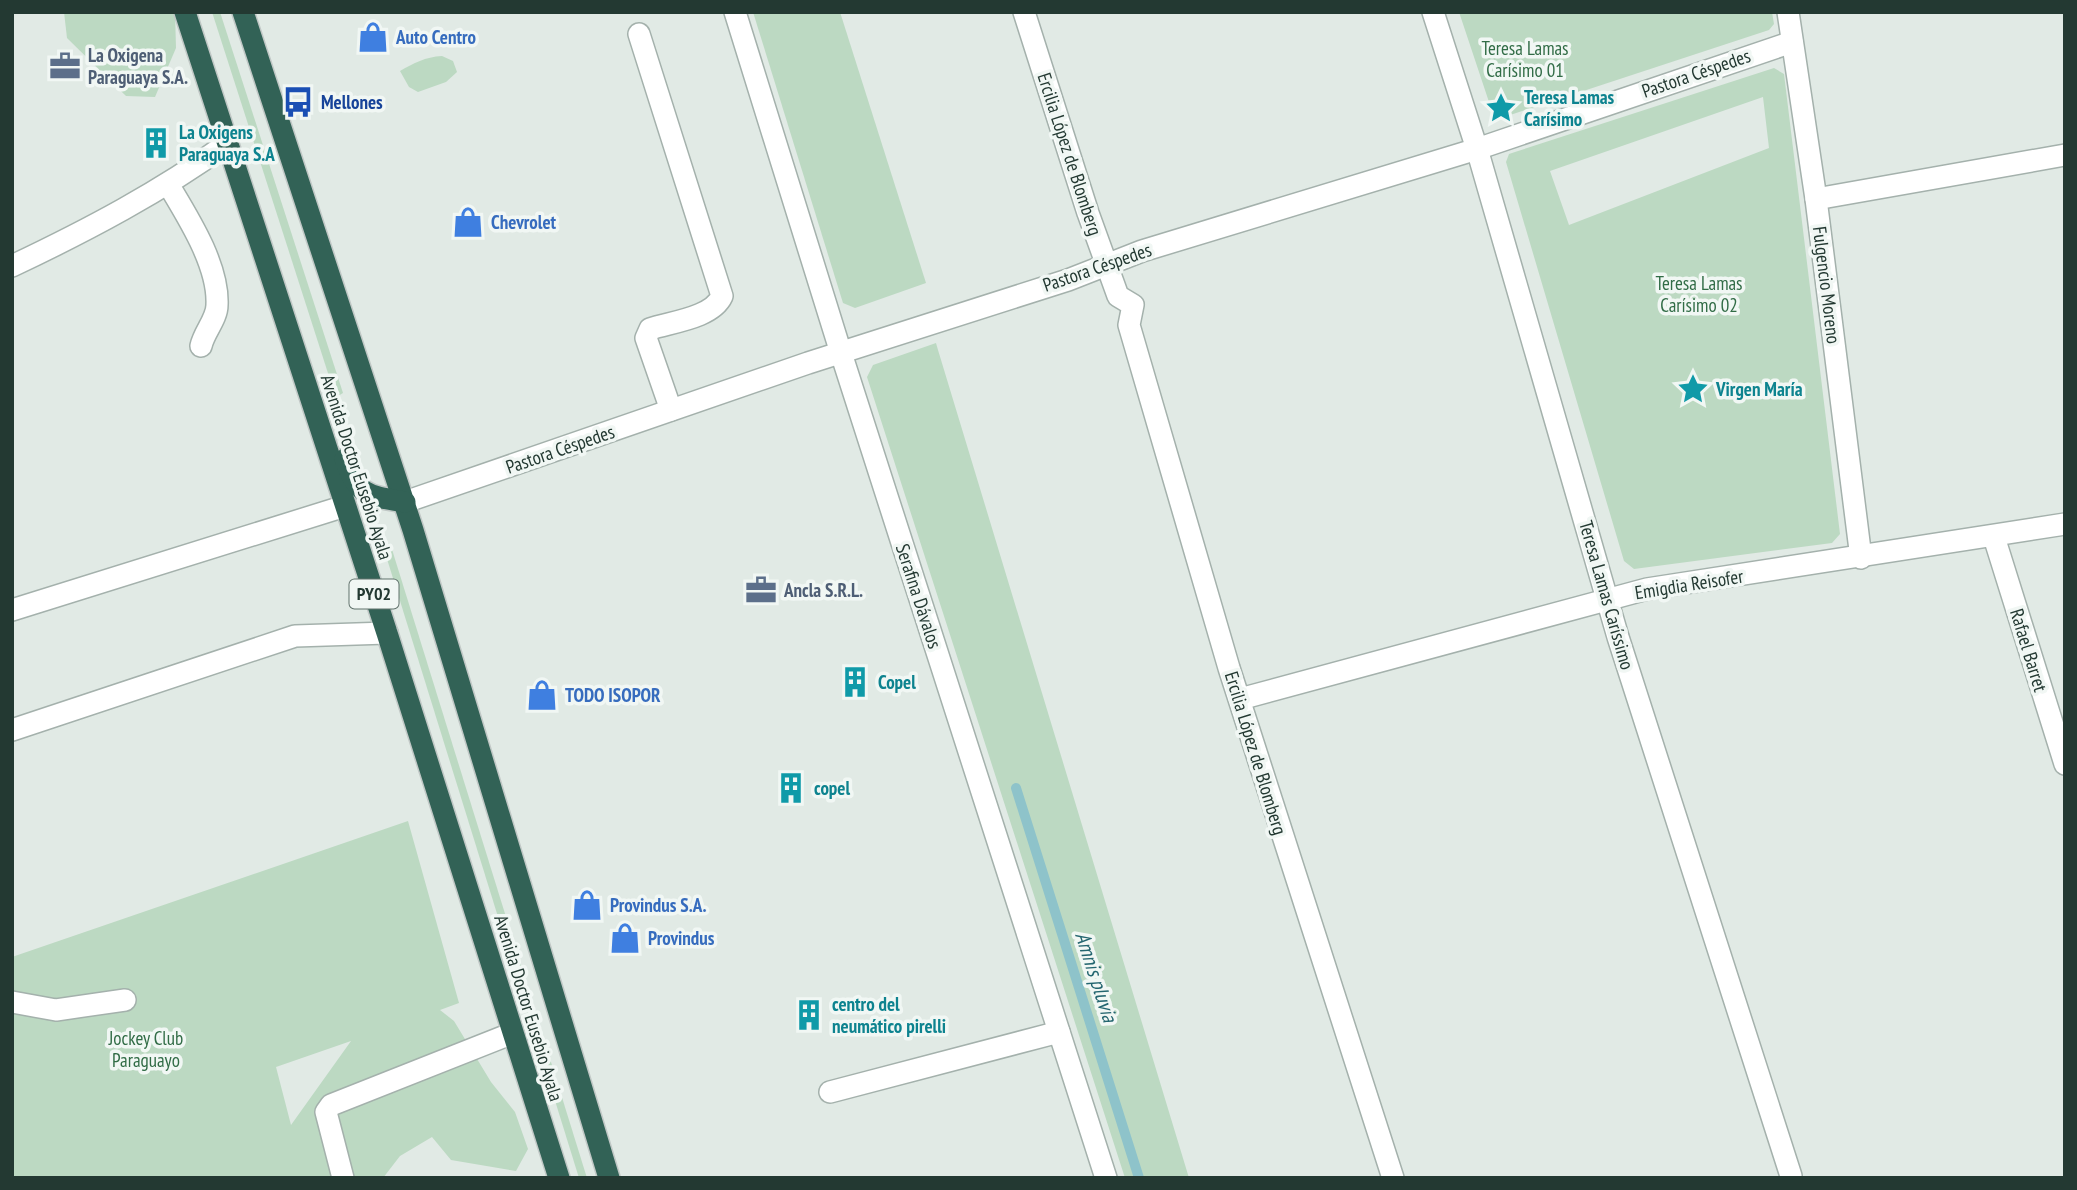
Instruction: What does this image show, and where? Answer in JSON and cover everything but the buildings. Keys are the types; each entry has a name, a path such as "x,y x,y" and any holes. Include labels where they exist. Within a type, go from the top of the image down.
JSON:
{"highway":[{"name":"Avenida Doctor Eusebio Ayala","path":"185,12 387,633 559,1178"},
{"name":"Avenida Doctor Eusebio Ayala","path":"243,12 405,502 609,1178"},
{"path":"306,385 325,401 352,482 373,497 405,502"}],"street":[{"name":"Serafina Dávalos","path":"735,12 841,353 1106,1178"},
{"name":"Ercilia López de Blomberg","path":"1024,12 1088,213 1118,296 1112,311 1129,325 1240,699 1392,1178"},
{"name":"Teresa Lamas Caríssimo","path":"1433,12 1477,149 1609,599 1791,1176"},
{"name":"Fulgencio Moreno","path":"1788,12 1816,200 1861,558"},
{"path":"639,34 722,296 718,304 708,311 650,329 646,338 671,410"},
{"name":"Pastora Céspedes","path":"405,502 671,410 1068,279 1108,263 1437,159 1477,149 1792,41"},
{"path":"12,266 84,232 167,184 228,143"},
{"path":"1816,200 2065,155"},
{"path":"167,184 201,242 211,274 217,305 201,346"},
{"path":"12,610 345,506"},
{"name":"Emigdia Reisofer","path":"1240,699 1647,589 1861,558 2065,524"},
{"name":"Rafael Barret","path":"1994,537 2065,764"},
{"path":"12,730 296,636 387,633"},
{"path":"12,1002 56,1010 125,1000"},
{"path":"830,1092 1059,1032"},
{"path":"343,1178 326,1112 331,1105 513,1033"}],"green space":[{"path":"64,12 175,12 176,48 155,97 126,96 67,38"},
{"path":"212,12 220,12 343,393 338,396 335,395"},
{"path":"753,12 840,12 926,283 855,308 843,303"},
{"name":"Teresa Lamas Carísimo 01","path":"1459,12 1772,12 1774,24 1769,30 1501,118 1493,114"},
{"path":"442,56 453,61 457,72 446,82 418,92 409,87 400,71 420,61"},
{"name":"Teresa Lamas Carísimo 02","path":"1774,68 1784,74 1840,534 1832,543 1634,569 1624,561 1506,162 1509,154","holes":["1763,97 1769,148 1569,225 1550,171"]},
{"path":"936,343 1189,1178 1125,1178 867,377 873,365"},
{"path":"390,543 587,1178 579,1178 383,546"},
{"name":"Jockey Club Paraguayo","path":"408,821 459,1003 440,1010 454,1021 491,1082 515,1112 528,1149 516,1171 451,1160 432,1137 400,1156 383,1178 12,1178 12,957","holes":["351,1041 291,1125 276,1067"]}],"waterway":[{"name":"Amnis pluvia","path":"1016,788 1139,1178"}],"place":[{"name":"Auto Centro","path":"373,37"},
{"name":"La Oxigena Paraguaya S.A.","path":"65,66"},
{"name":"Mellones","path":"298,102"},
{"name":"Teresa Lamas Carísimo","path":"1501,108"},
{"name":"La Oxigens Paraguaya S.A","path":"156,143"},
{"name":"Chevrolet","path":"468,222"},
{"name":"Virgen María","path":"1693,389"},
{"name":"Ancla S.R.L.","path":"761,590"},
{"name":"Copel","path":"855,682"},
{"name":"TODO ISOPOR","path":"542,695"},
{"name":"copel","path":"791,788"},
{"name":"Provindus S.A.","path":"587,905"},
{"name":"Provindus","path":"625,938"},
{"name":"centro del neumático pirelli","path":"809,1015"}]}
